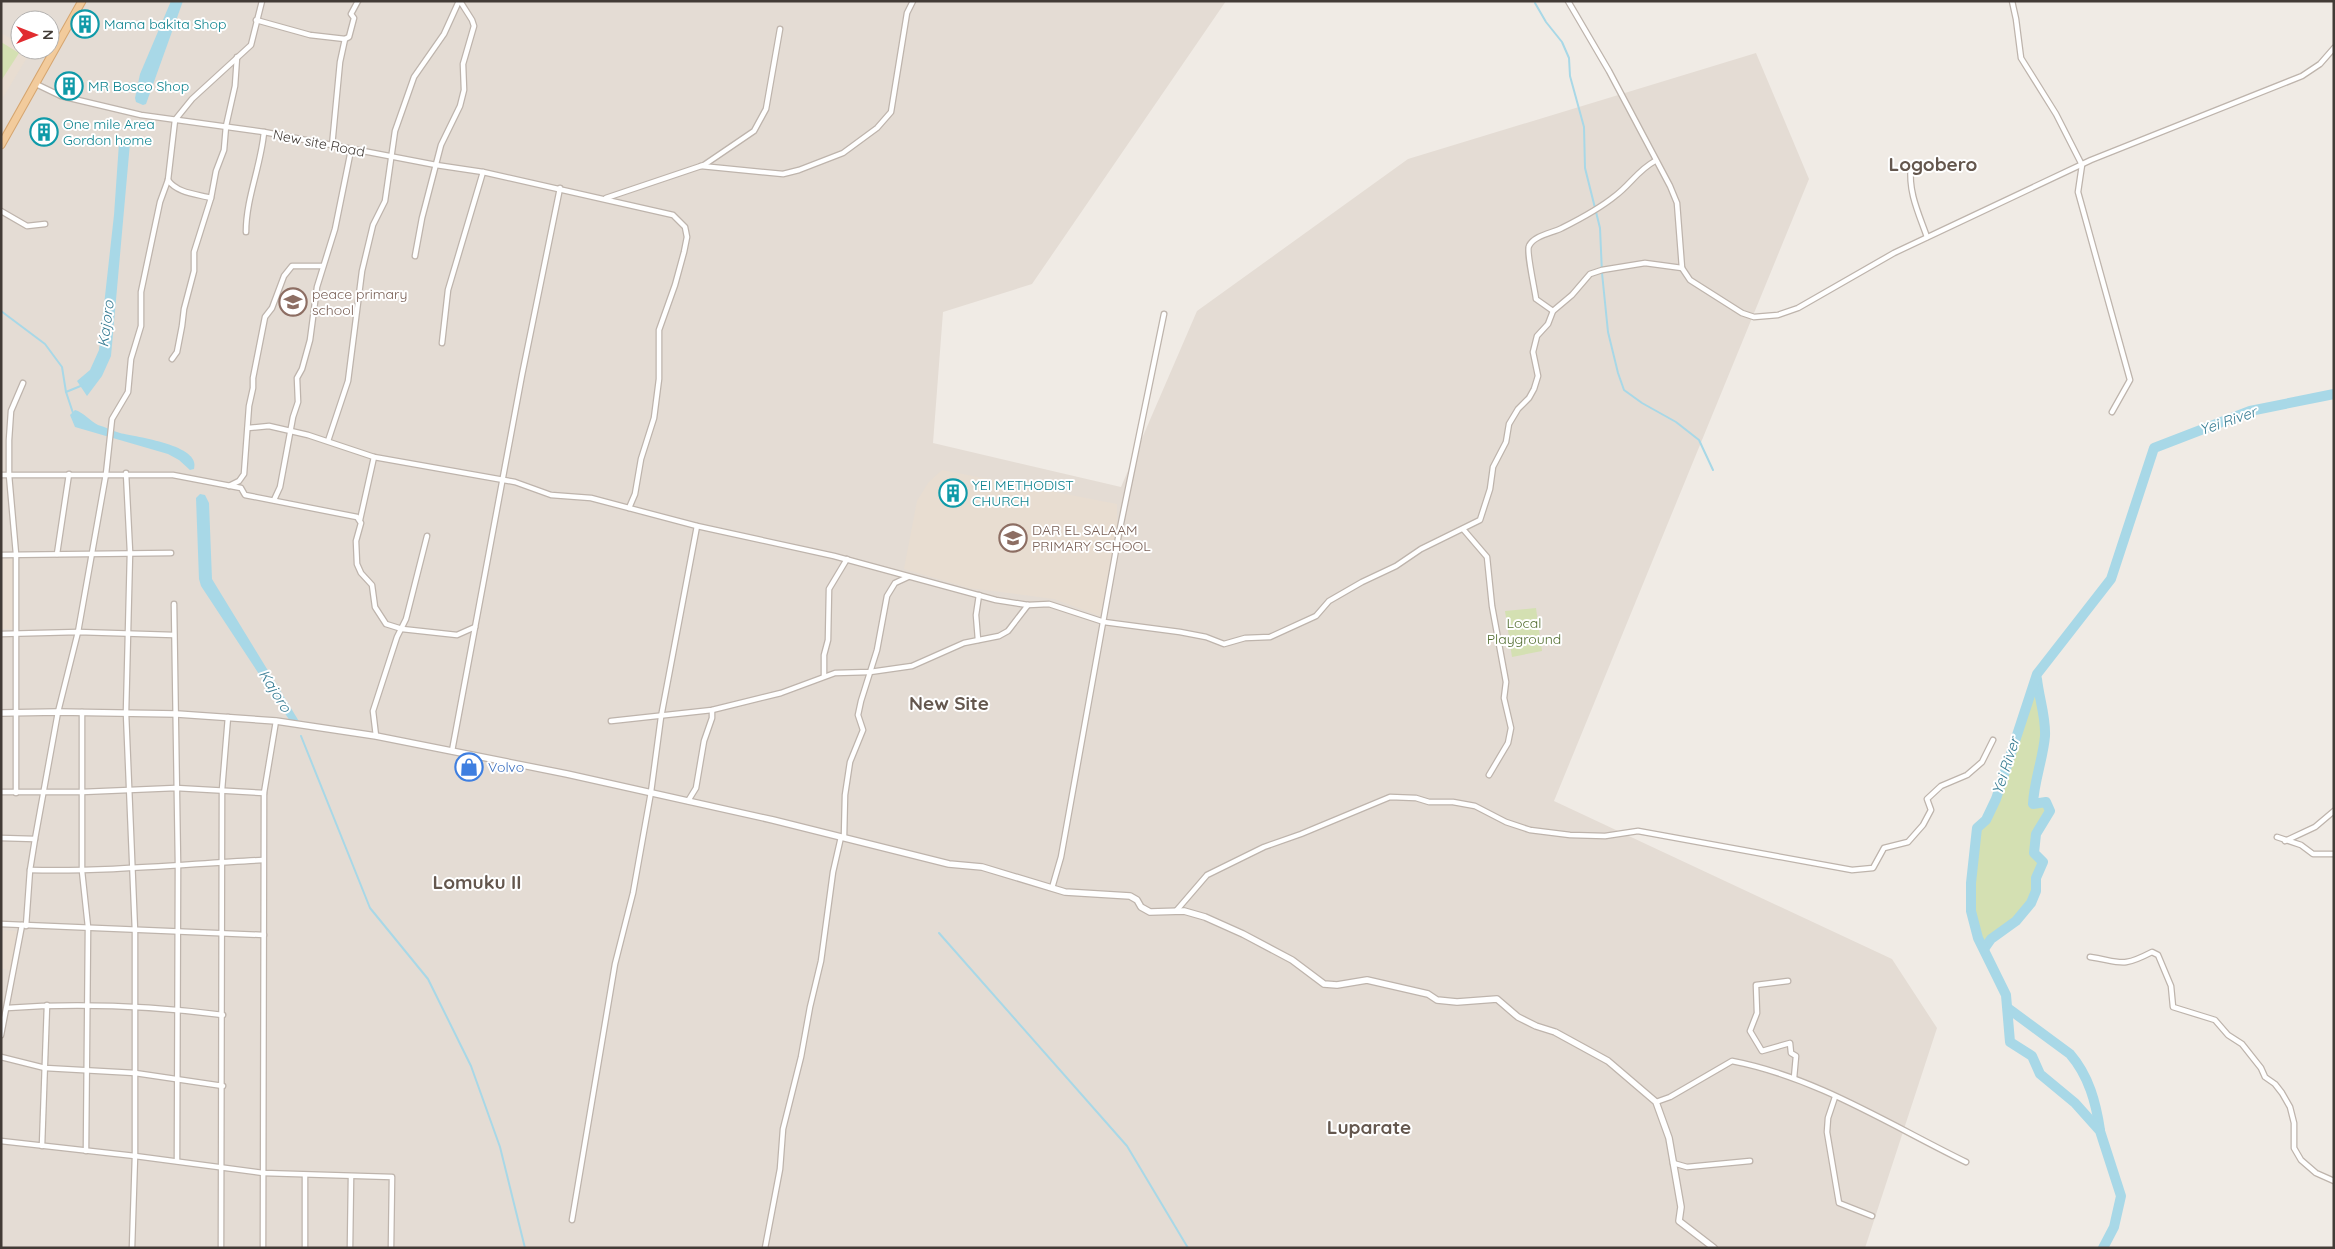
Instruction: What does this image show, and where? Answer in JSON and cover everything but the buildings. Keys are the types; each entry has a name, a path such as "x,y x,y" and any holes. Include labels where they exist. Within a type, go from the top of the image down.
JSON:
{"main road":[{"path":"1,145 82,1"}],"street":[{"path":"1,1035 24,925 30,870 58,712 78,632 106,474 112,419 128,392 131,359 141,326 141,292 163,188 168,180 175,120 192,99 252,44 256,20 262,1"},
{"path":"332,146 340,62 345,39 350,34 354,18 352,14 358,1"},
{"path":"328,441 348,381 362,271 373,225 385,201 395,132 414,77 444,34 459,1"},
{"path":"415,256 422,218 445,134 462,98 464,58 473,32 472,20 459,1"},
{"path":"701,166 783,174 800,170 843,153 877,128 891,112 907,13 913,1"},
{"path":"1568,1 1609,71 1677,203 1682,268 1690,280 1735,310 1754,317 1767,317 1798,308 1894,253 2082,165 2184,121 2296,79 2320,64 2334,48"},
{"path":"2012,1 2021,58 2056,114 2082,165 2078,192 2130,380 2112,412"},
{"path":"256,20 310,35 345,39"},
{"path":"604,198 701,166 754,131 766,109 780,29"},
{"path":"172,359 177,352 184,308 194,271 194,252 211,198 216,170 224,150 226,126 236,86 238,57"},
{"name":"New site Road","path":"36,84 61,96 141,115 264,132 351,150 483,172 674,215 685,227 687,237 675,285 658,330 659,379 654,418 641,459 635,494 629,508"},
{"path":"246,232 247,214 262,154 264,132"},
{"path":"274,500 280,487 290,432 298,402 297,378 302,369 310,340 317,287 335,229 351,150"},
{"path":"1553,311 1536,299 1528,254 1529,245 1535,240 1562,229 1600,207 1617,195 1644,167 1655,162"},
{"path":"1911,167 1910,182 1912,196 1928,237"},
{"path":"442,343 448,290 483,172"},
{"path":"168,180 172,186 182,191 211,198"},
{"path":"452,752 490,555 502,480 560,188"},
{"path":"1,211 27,226 45,224"},
{"path":"248,428 269,426 328,441 374,457 515,482 551,495 591,498 697,526 847,559 979,595 1028,605 1049,604 1104,622 1180,632 1206,637 1224,644 1246,638 1270,637 1316,616 1329,601 1362,582 1396,566 1421,549 1480,520 1490,489 1493,467 1506,442 1509,424 1534,389 1538,376 1533,352 1537,336 1548,324 1553,311 1572,295 1590,274 1602,270 1645,263 1682,268"},
{"path":"229,486 239,481 244,474 254,388 253,378 265,317 272,308 284,276 292,266 323,266"},
{"path":"1052,888 1061,856 1119,533 1164,314"},
{"path":"16,793 16,554 9,474 12,411 23,383"},
{"path":"374,457 360,520 356,550 359,570 372,585 375,607 382,619 391,627 457,635 475,627"},
{"path":"126,473 130,552 126,713 135,931 135,1156 132,1248"},
{"path":"1,475 126,473 173,475 241,488 245,495 357,517 360,520"},
{"path":"58,554 69,474"},
{"path":"572,1220 615,964 633,893 651,792 661,717 697,526"},
{"path":"1463,529 1487,557 1492,606 1506,682 1504,698 1511,728 1508,744 1489,775"},
{"path":"376,736 373,711 406,619 427,536"},
{"path":"1,555 171,553"},
{"path":"824,676 824,655 828,640 826,621 829,589 847,559"},
{"path":"765,1248 780,1169 783,1129 802,1057 810,1007 821,961 833,872 842,837 850,762 862,730 858,711 870,672 887,596 895,583 908,577"},
{"path":"978,640 976,615 979,595"},
{"path":"174,604 178,714 176,788 179,931 177,1161"},
{"path":"611,721 712,710 781,693 824,676 912,666 964,643 999,636 1008,632 1028,605"},
{"path":"1,634 78,632 174,634"},
{"path":"688,801 696,788 704,741 712,718 712,710"},
{"path":"82,712 82,871 88,927 86,1151"},
{"path":"1,713 82,712 228,717 276,720 376,736 651,792 949,864 982,867 1066,892 1130,896 1137,900 1141,907 1150,912 1176,911 1204,917 1243,934 1292,960 1324,984 1337,985 1367,980 1428,994 1437,1000 1457,1002 1497,1000 1518,1017 1536,1026 1555,1032 1608,1061 1656,1102 1669,1138 1681,1207 1679,1221 1714,1248"},
{"path":"221,1248 223,1086 222,790 228,717"},
{"path":"263,1248 264,793 276,720"},
{"path":"1176,911 1207,875 1264,847 1301,834 1390,797 1416,798 1429,802 1453,802 1475,806 1506,822 1530,830 1590,836 1605,836 1638,831 1852,870 1873,868 1884,848 1908,842 1923,825 1931,810 1927,800 1942,786 1967,775 1982,762 1993,740"},
{"path":"1,792 82,792 128,788 176,788 264,793"},
{"path":"2285,841 2315,827 2334,811"},
{"path":"2277,837 2301,845 2313,854 2334,854"},
{"path":"1,838 35,839"},
{"path":"30,870 82,871 133,866 263,860"},
{"path":"1,924 264,935"},
{"path":"2090,957 2122,964 2129,963 2152,952 2158,955 2171,986 2173,1006 2215,1020 2228,1035 2242,1044 2261,1068 2265,1077 2275,1084 2282,1093 2290,1107 2294,1123 2294,1148 2301,1160 2316,1173 2334,1181"},
{"path":"1788,981 1756,985 1757,1013 1750,1030 1762,1051 1790,1043 1791,1053 1796,1056 1794,1078"},
{"path":"7,1008 87,1004 222,1015"},
{"path":"42,1146 46,1005"},
{"path":"1,1057 45,1068 86,1072 135,1073 223,1086"},
{"path":"1656,1102 1670,1097 1732,1061 1760,1066 1794,1078 1836,1097 1915,1134 1966,1162"},
{"path":"1836,1097 1828,1118 1827,1132 1839,1202 1872,1216"},
{"path":"1,1141 263,1173 392,1177 391,1248"},
{"path":"1673,1163 1687,1167 1750,1161"},
{"path":"304,1248 305,1174"},
{"path":"350,1248 351,1177"}],"shaded area":[{"path":"1,1 1226,1 1032,284 943,312 933,443 1121,487 1197,311 1408,159 1756,53 1809,179 1554,801 1892,959 1937,1028 1865,1248 1,1248"},
{"path":"1,33 10,38 10,60 26,60 1,101"},
{"name":"DAR EL SALAAM PRIMARY SCHOOL","path":"942,470 1117,504 1117,528 1110,576 1100,616 1054,599 969,588 904,569 917,501 928,483"},
{"path":"1,559 14,559 13,629 1,629"},
{"path":"1,930 17,931 11,971 1,968"}],"green space":[{"path":"1,42 10,48 10,60 14,60 1,81"},
{"name":"Local Playground","path":"1536,608 1542,651 1512,657 1505,611"},
{"path":"2037,674 2045,735 2033,804 2046,802 2050,811 2036,834 2034,853 2043,862 2036,878 2036,891 2031,903 2016,921 1991,939 1984,949 1974,920 1971,890 1972,859 1977,828 1986,820 1996,799"}],"water":[{"path":"171,1 183,1 146,104 143,105 136,102 135,98 140,74"},
{"path":"125,139 130,143 111,356 102,376 87,396 77,381 90,370 99,350 114,215 119,143"},
{"path":"75,410 98,425 120,433 178,448 188,454 194,461 194,469 190,470 179,460 168,454 75,427 70,415"},
{"path":"200,494 205,495 209,503 212,579 300,723 290,721 201,586 199,579 196,498"}],"waterway":[{"path":"1535,3 1546,22 1562,42 1569,58 1570,76 1584,127 1585,168 1600,228 1608,332 1624,390 1642,403 1676,422 1699,440 1713,470"},
{"path":"1,311 45,344 62,367 66,392 73,413"},
{"name":"Kajoro","path":"66,392 83,385"},
{"name":"Yei River","path":"2103,1248 2114,1227 2121,1196 2100,1131 2075,1103 2040,1074 2032,1056 2010,1042 2006,995 1978,938 1971,911 1971,883 1977,828 1986,820 1996,799 2037,674 2111,579 2154,448 2250,411 2334,394"},
{"path":"1984,949 1991,939 2016,921 2031,903 2036,891 2036,878 2043,862 2034,853 2036,834 2050,811 2046,802 2033,804 2045,736 2037,679"},
{"path":"301,736 370,908 428,979 471,1066 500,1147 525,1248"},
{"path":"939,933 1127,1146 1188,1248"},
{"path":"2009,1009 2070,1054 2077,1062 2091,1090 2100,1130"}],"place":[{"name":"Mama bakita Shop","path":"85,24"},
{"name":"MR Bosco Shop","path":"69,86"},
{"name":"One mile Area Gordon home","path":"44,132"},
{"name":"peace primary school","path":"293,302"},
{"name":"YEI METHODIST CHURCH","path":"953,493"},
{"name":"DAR EL SALAAM PRIMARY SCHOOL","path":"1013,538"},
{"name":"Volvo","path":"469,767"}],"district":[{"name":"Logobero","path":"1933,164"},
{"name":"New Site","path":"949,703"},
{"name":"Lomuku II","path":"477,882"},
{"name":"Luparate","path":"1369,1127"}]}
